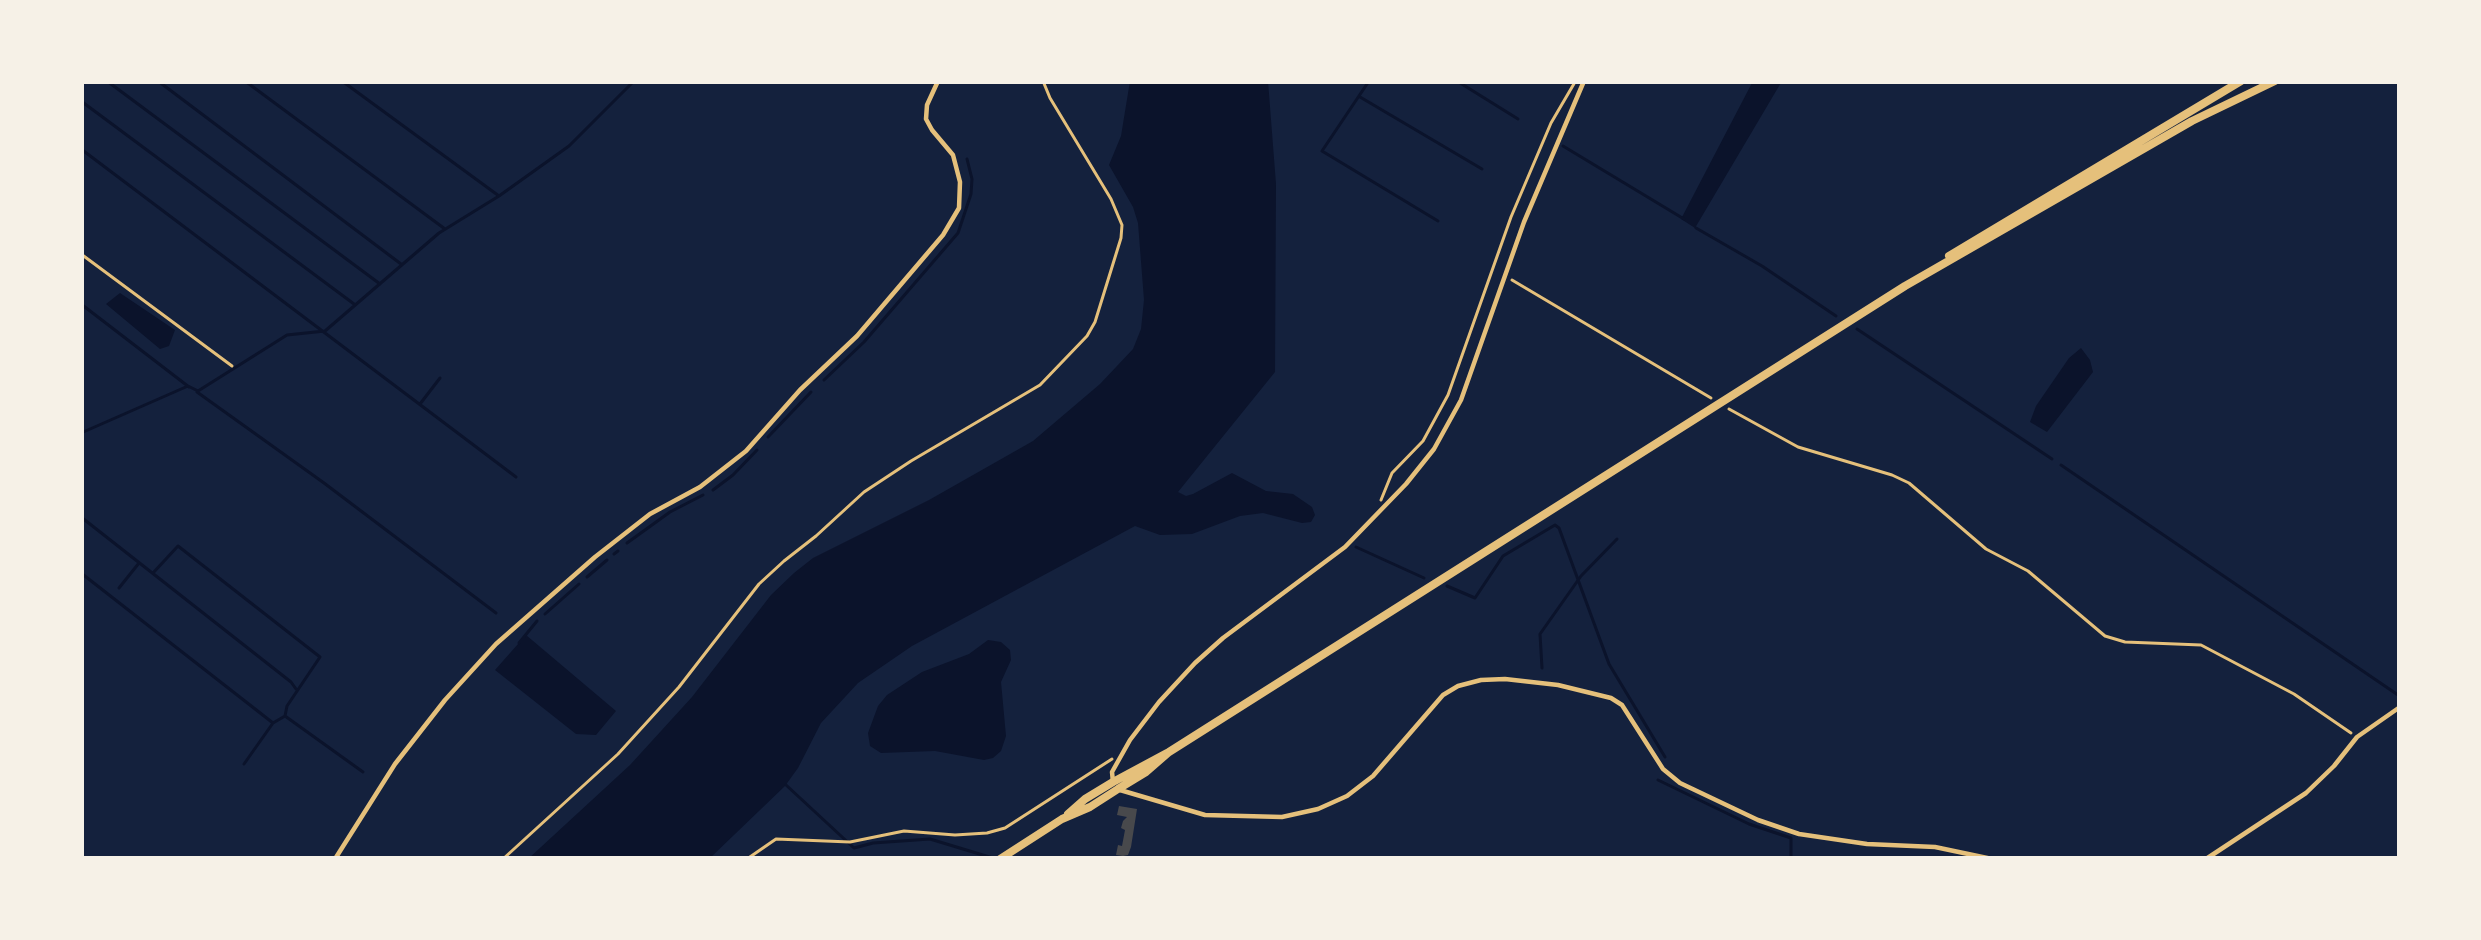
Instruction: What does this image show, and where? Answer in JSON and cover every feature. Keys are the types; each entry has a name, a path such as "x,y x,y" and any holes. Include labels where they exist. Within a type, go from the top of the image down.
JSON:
{"main road":[{"path":"1905,286 2241,81"},
{"path":"1000,859 1085,799 1116,786 1905,286 2192,122 2275,81"}],"street":[{"path":"334,859 411,743 496,644 650,514 700,487 746,451 857,336 932,249 958,208 961,182 953,155 926,119 938,81"},
{"path":"1580,81 1447,429 1406,484 1329,561 1195,662 1123,752 1112,772 1116,786 1125,794 1205,815 1282,818 1318,809 1347,796 1373,776 1443,694 1481,680 1505,679 1611,698 1622,705 1663,770 1758,820 1799,834 1935,847 1992,859"},
{"path":"2206,859 2306,793 2357,737 2400,707"}],"path":[{"path":"502,859 618,754 759,584 784,561 864,492 1040,385 1087,337 1122,225 1043,81"},
{"path":"1392,473 1423,441 1448,394 1511,217 1551,123 1580,81"},
{"path":"81,254 232,366"},
{"path":"1505,276 1798,447 1909,483 1986,549 2028,571 2105,636 2138,643 2201,645 2294,694 2357,737"},
{"path":"747,859 776,839 850,842 904,831 955,836 1005,828 1123,752"}],"water":[{"path":"1130,81 1268,81 1276,184 1275,372 1178,492 1193,494 1232,473 1266,491 1293,494 1312,507 1311,522 1263,513 1240,516 1192,534 1160,535 1135,526 912,646 858,683 821,723 785,786 709,859 528,859 630,765 794,573 813,558 1033,441 1133,349 1144,300 1138,223 1109,165 1121,136"},
{"path":"1753,81 1782,81 1695,228 1681,219"},
{"path":"120,293 175,330 169,346 160,349 106,304"},
{"path":"2081,348 2093,372 2047,432 2030,422 2036,406"},
{"path":"526,635 616,711 596,735 576,734 495,670"},
{"path":"988,640 1010,650 1011,660 1001,682 1006,736 1001,751 984,760 935,751 881,753 870,746 868,733 887,695"}],"building":[{"path":"1119,806 1137,809 1131,847 1123,856 1116,855 1127,817 1117,815"}],"waterway":[{"path":"107,81 380,284"},
{"path":"158,81 401,264"},
{"path":"245,81 445,229"},
{"path":"342,81 499,196"},
{"path":"81,433 188,386 198,391 287,335 325,331 439,233 569,146 634,81"},
{"path":"1369,81 1322,151 1438,221"},
{"path":"1457,81 1518,119"},
{"path":"1360,97 1482,169"},
{"path":"81,101 354,304"},
{"path":"1563,146 1684,219"},
{"path":"81,149 516,477"},
{"path":"824,380 864,342 958,233 971,194 967,159"},
{"path":"1696,228 1836,316"},
{"path":"81,304 189,387"},
{"path":"1857,329 2052,459"},
{"path":"420,404 440,378"},
{"path":"197,392 496,613"},
{"path":"768,437 811,392"},
{"path":"713,490 757,450"},
{"path":"2061,465 2398,695"},
{"path":"627,543 703,495"},
{"path":"81,517 296,689"},
{"path":"1447,586 1475,598 1503,556 1555,525 1559,528 1609,664 1665,757"},
{"path":"1542,668 1540,634 1581,576 1617,539"},
{"path":"153,573 178,546 320,657 285,716"},
{"path":"1356,547 1424,578"},
{"path":"614,554 618,551"},
{"path":"587,577 607,560"},
{"path":"119,588 139,563"},
{"path":"81,573 273,723 285,716 363,772"},
{"path":"545,614 579,584"},
{"path":"519,643 537,621"},
{"path":"244,764 273,723"},
{"path":"1658,780 1749,824 1791,838 1791,859"},
{"path":"786,785 854,848 930,839 996,859"}]}
